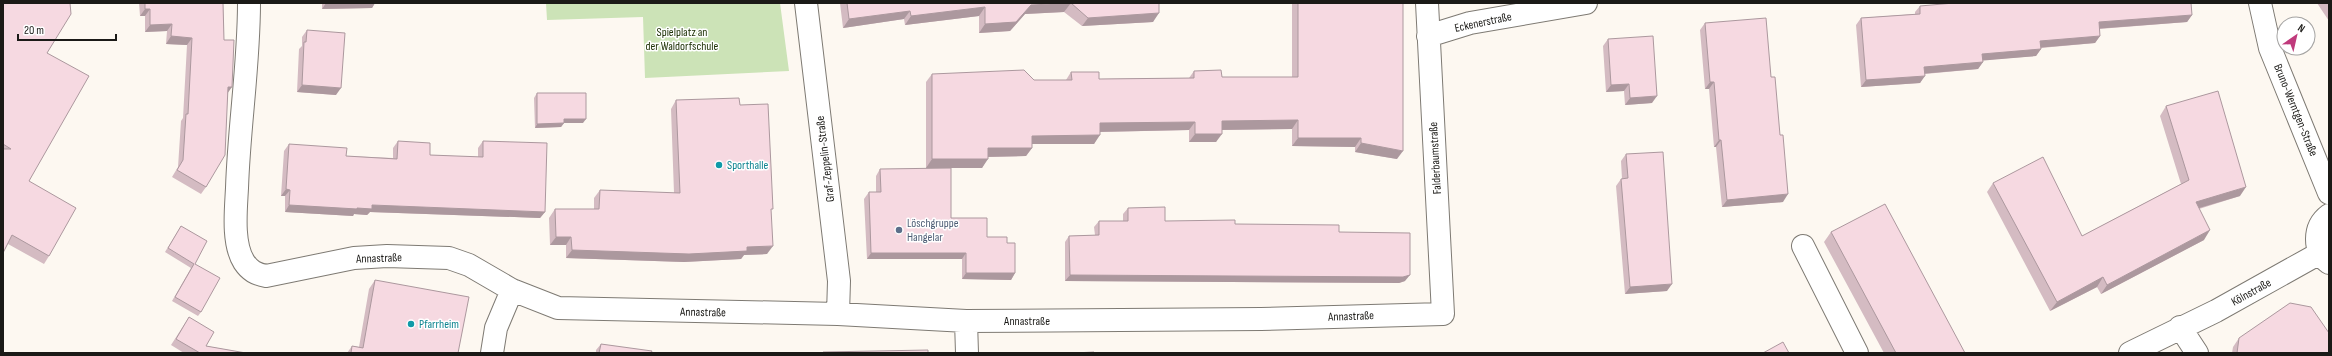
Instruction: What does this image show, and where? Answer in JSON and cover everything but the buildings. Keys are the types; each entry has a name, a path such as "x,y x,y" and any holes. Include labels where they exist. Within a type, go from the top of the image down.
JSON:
{"street":[{"name":"Annastraße","path":"249,3 249,32 238,147 236,231 243,261 253,273 266,276 354,258 387,256 449,258 469,265 512,290 558,308 838,314 966,321 1261,319 1443,314"},
{"name":"Graf-Zeppelin-Straße","path":"806,3 839,281 838,314"},
{"name":"Falderbaumstraße","path":"1427,3 1443,314"},
{"name":"Eckenerstraße","path":"1428,36 1470,23 1586,3"},
{"name":"Bruno-Werntgen-Straße","path":"2260,3 2270,48 2329,193"},
{"path":"2324,258 2317,233 2321,224 2329,215"},
{"path":"1803,246 1857,353"},
{"name":"Kölnstraße","path":"2130,353 2180,327 2324,258"},
{"path":"492,353 496,328 512,290"},
{"path":"966,321 967,353"},
{"path":"2180,327 2197,353"}],"green space":[{"name":"Spielplatz an der Waldorfschule","path":"546,3 780,3 789,71 645,78 643,17 547,20"}],"place":[{"name":"Sporthalle","path":"719,165"},
{"name":"Löschgruppe Hangelar","path":"899,230"},
{"name":"Pfarrheim","path":"411,324"}]}
